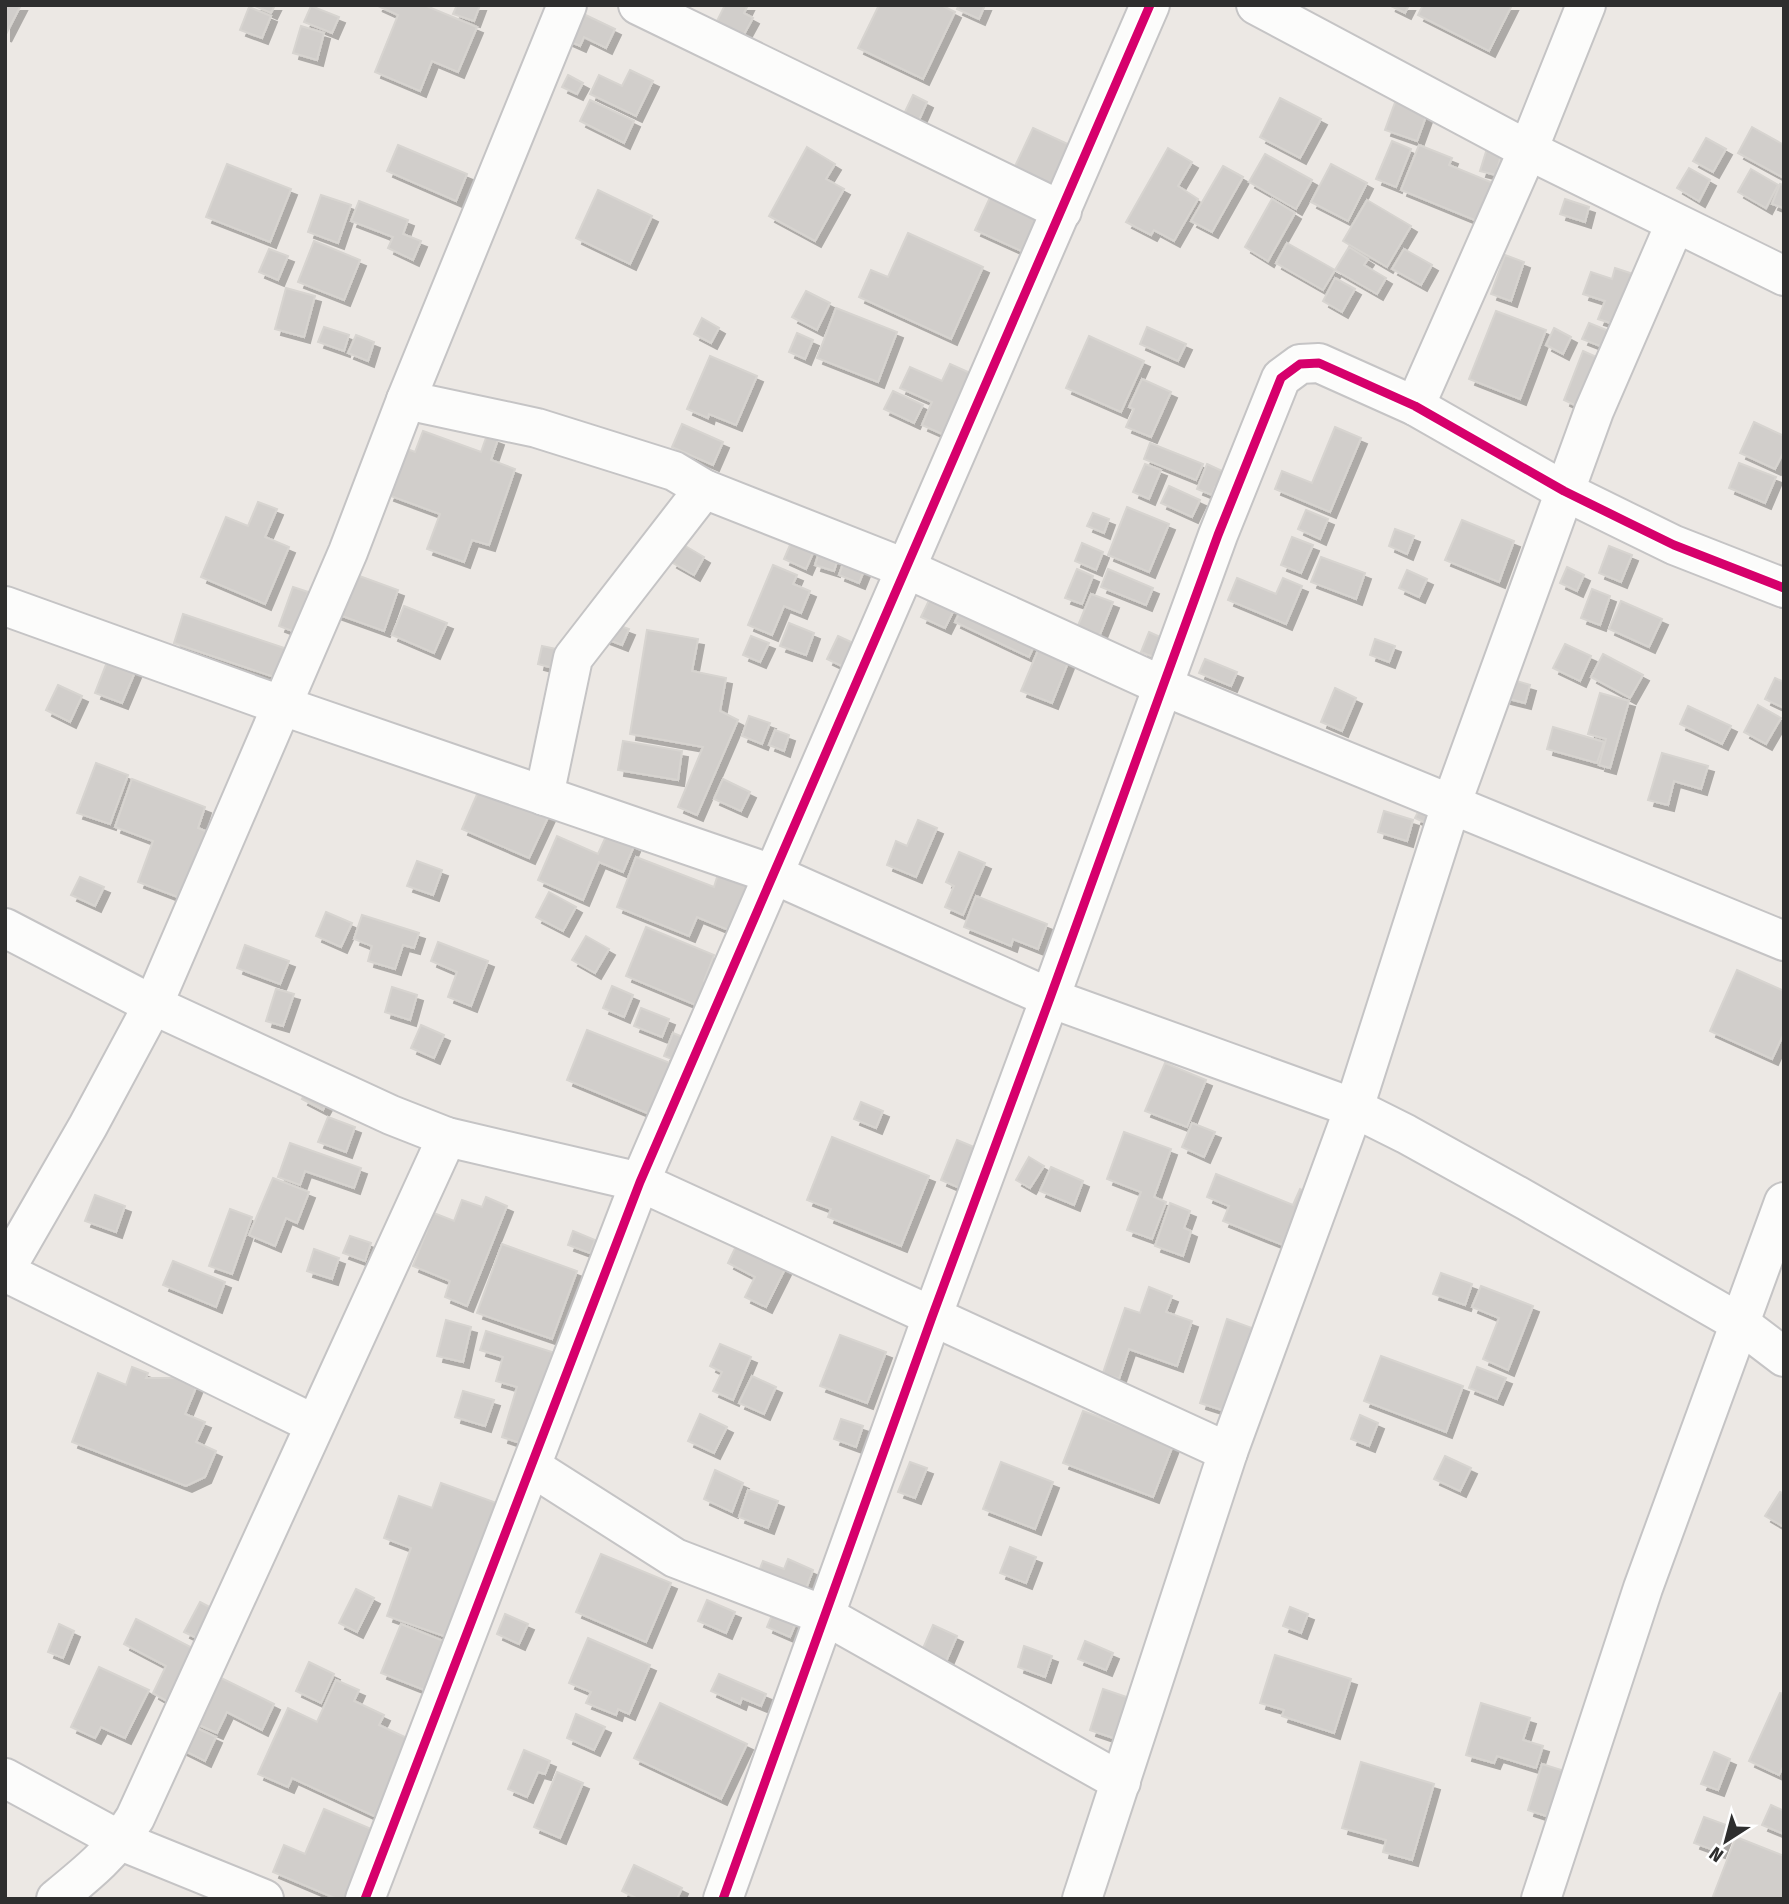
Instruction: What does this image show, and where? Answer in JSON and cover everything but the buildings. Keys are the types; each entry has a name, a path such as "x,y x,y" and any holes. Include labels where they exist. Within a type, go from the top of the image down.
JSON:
{"street":[{"path":"314,1424 5,1271 153,1005 348,552 406,400 568,5"},
{"path":"638,5 1062,211"},
{"path":"365,1899 640,1182 1150,5"},
{"path":"1256,5 1528,150 1784,276"},
{"path":"1415,406 1528,150 1586,5"},
{"path":"1082,1899 1228,1452 1354,1108 1451,805 1594,411 1675,224"},
{"path":"723,1899 1218,535 1281,378 1300,364 1319,363 1415,406 1564,491 1674,545 1784,588"},
{"path":"406,400 537,428 674,471 704,489 907,569 1163,686 1784,941"},
{"path":"544,796 573,658 704,489"},
{"path":"5,606 283,706 775,875 1050,998 1354,1108 1528,1201 1738,1322 1784,1357"},
{"path":"5,928 153,1005 391,1115 447,1137 640,1182 1228,1452"},
{"path":"56,1899 98,1865 121,1841 135,1818 447,1137"},
{"path":"1541,1899 1643,1588 1784,1202"},
{"path":"532,1467 675,1559 826,1616 1121,1782"},
{"path":"5,1778 121,1841 264,1899"}],"cycle path":[{"path":"365,1899 640,1182 1150,5"},
{"path":"723,1899 1218,535 1281,378 1300,364 1319,363 1415,406 1564,491 1674,545 1784,588"}]}
